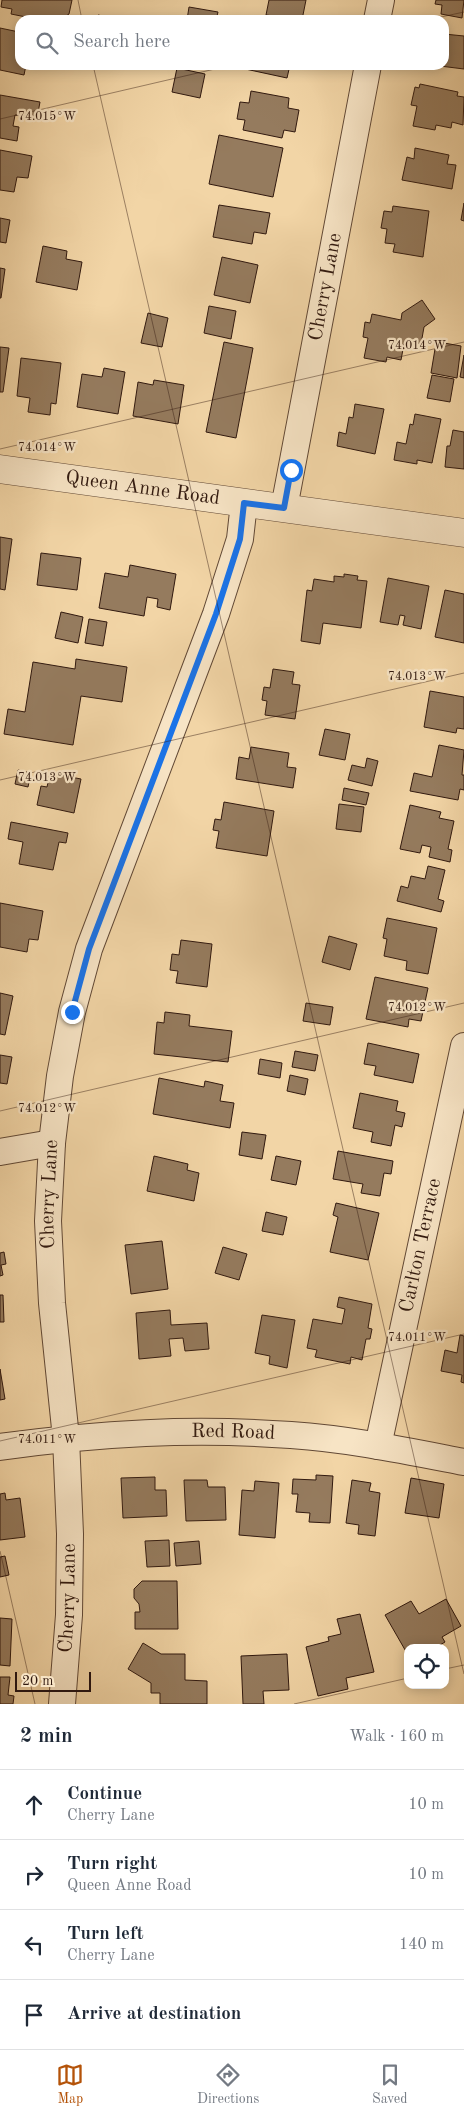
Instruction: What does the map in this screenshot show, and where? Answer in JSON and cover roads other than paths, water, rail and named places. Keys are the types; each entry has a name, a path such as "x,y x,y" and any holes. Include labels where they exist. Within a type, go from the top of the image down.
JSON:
{"street":[{"path":"378,15 381,0"},
{"name":"Cherry Lane","path":"284,508 367,70"},
{"name":"Queen Anne Road","path":"0,469 464,533"},
{"name":"Cherry Lane","path":"62,1704 69,1615 70,1534 66,1438 51,1294 48,1221 52,1143 60,1076 72,1012 89,949 216,614 240,539 244,503"},
{"name":"Carlton Terrace","path":"378,1446 464,1046"},
{"path":"0,1152 52,1143"},
{"name":"Red Road","path":"0,1448 66,1438 132,1433 212,1431 293,1435 378,1446 464,1462"}]}
